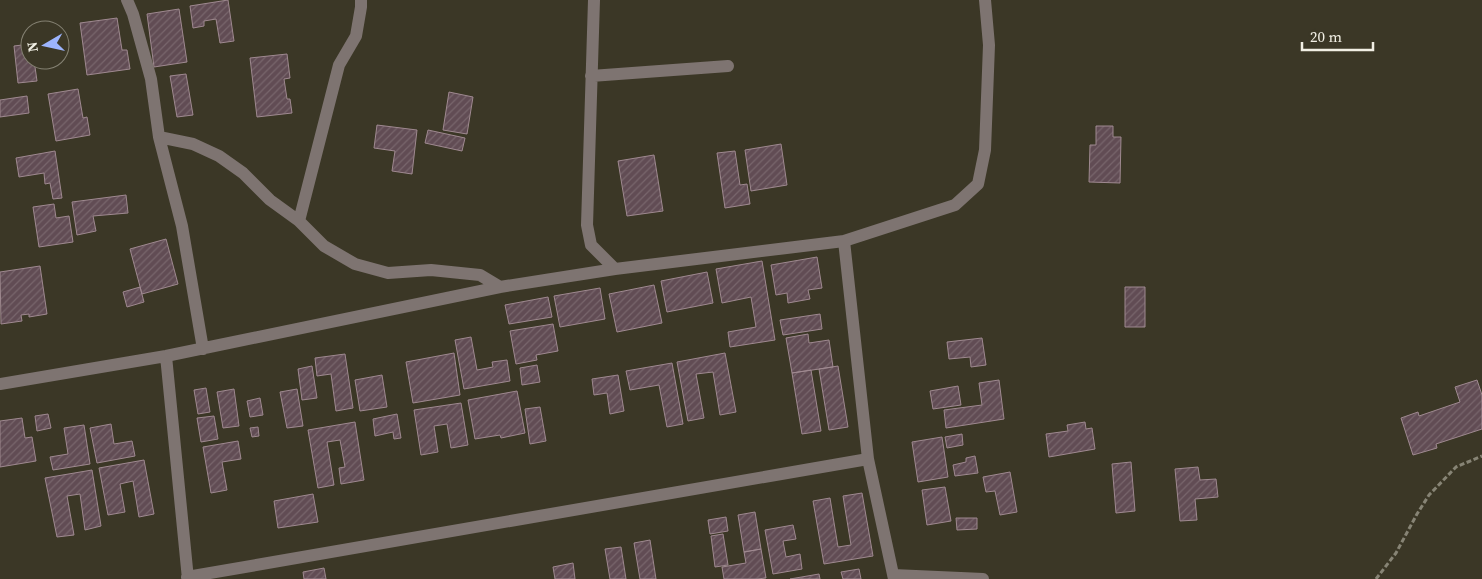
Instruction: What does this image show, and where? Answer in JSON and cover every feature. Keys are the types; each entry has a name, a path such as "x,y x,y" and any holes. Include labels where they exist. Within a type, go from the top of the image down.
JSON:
{"street":[{"path":"127,0 133,14 151,79 159,137 182,226 202,348"},
{"path":"299,221 339,65 356,36 361,0"},
{"path":"594,0 587,225 592,245 614,269"},
{"path":"0,384 166,356 500,287 614,269 844,241 954,205 978,184 985,150 989,45 985,0"},
{"path":"591,76 728,66"},
{"path":"159,137 193,144 219,156 243,173 270,200 299,221 324,246 355,264 388,273 431,270 480,275 500,287"},
{"path":"844,241 868,459 893,577 983,579"},
{"path":"166,356 188,578 868,459"}],"path":[{"path":"1376,579 1396,553 1429,495 1456,468 1482,456"}],"building":[{"path":"228,0 234,41 220,43 216,19 204,21 204,26 193,28 190,6"},
{"path":"179,9 187,62 154,67 147,14"},
{"path":"117,18 122,50 127,50 130,69 87,75 80,23"},
{"path":"20,45 20,70 35,70 37,81 18,83 14,46"},
{"path":"287,54 290,78 284,79 287,99 290,99 292,113 257,117 250,58"},
{"path":"186,74 193,115 177,117 170,76"},
{"path":"78,89 83,118 87,117 90,135 56,141 48,94"},
{"path":"449,92 473,97 467,134 443,130"},
{"path":"27,96 29,113 0,117 0,100"},
{"path":"377,125 417,130 412,174 392,171 395,151 374,148"},
{"path":"1096,126 1113,126 1113,137 1121,137 1120,183 1089,182 1090,145 1096,145"},
{"path":"428,130 465,138 462,151 425,143"},
{"path":"781,144 787,185 751,191 745,150"},
{"path":"55,151 62,198 53,199 50,183 45,184 44,173 19,177 16,158"},
{"path":"735,151 740,185 747,184 750,204 725,208 717,153"},
{"path":"654,155 663,211 627,216 618,161"},
{"path":"126,195 128,213 93,216 96,231 77,235 72,202"},
{"path":"54,204 56,218 69,216 73,242 39,247 33,207"},
{"path":"166,239 178,284 142,294 130,249"},
{"path":"817,257 822,288 808,290 810,299 788,303 787,293 776,295 771,265"},
{"path":"762,261 775,340 730,347 728,332 756,327 751,297 722,303 716,269"},
{"path":"40,266 47,314 29,317 29,314 21,315 22,321 1,324 0,272"},
{"path":"707,272 713,303 667,312 661,281"},
{"path":"654,285 662,323 617,332 609,294"},
{"path":"140,287 144,302 127,307 123,292"},
{"path":"1125,287 1145,287 1145,327 1125,327"},
{"path":"600,288 605,319 560,327 554,296"},
{"path":"548,297 552,317 509,324 505,305"},
{"path":"820,314 822,329 783,335 780,320"},
{"path":"553,324 558,351 536,355 537,360 516,364 510,331"},
{"path":"808,334 809,343 829,340 833,367 792,373 786,338"},
{"path":"471,337 477,370 493,367 492,362 507,360 510,381 464,389 455,340"},
{"path":"982,338 986,365 971,367 970,357 949,359 947,342"},
{"path":"454,353 460,395 413,403 406,362"},
{"path":"725,353 736,412 720,415 713,372 696,374 704,418 688,421 677,362"},
{"path":"345,354 353,408 336,411 331,374 317,376 315,358"},
{"path":"672,363 683,424 667,427 659,385 630,390 626,371"},
{"path":"537,365 540,382 522,385 520,368"},
{"path":"312,366 317,398 302,400 298,369"},
{"path":"838,366 848,427 829,430 819,369"},
{"path":"811,370 821,431 802,434 792,373"},
{"path":"382,375 387,407 360,411 355,380"},
{"path":"618,375 624,411 610,414 607,393 594,395 592,379"},
{"path":"999,380 1004,419 946,428 944,410 982,405 979,383"},
{"path":"1477,380 1482,395 1482,429 1436,444 1437,448 1413,455 1401,418 1418,412 1419,416 1460,402 1455,387"},
{"path":"958,386 961,405 933,409 930,391"},
{"path":"206,388 210,412 198,414 194,390"},
{"path":"234,389 239,426 223,428 217,392"},
{"path":"297,389 303,426 287,428 280,392"},
{"path":"517,391 525,433 501,438 500,435 475,439 468,400"},
{"path":"260,398 263,415 250,417 247,401"},
{"path":"461,403 468,445 451,448 447,424 434,426 438,452 421,455 414,410"},
{"path":"540,407 546,441 530,444 525,409"},
{"path":"48,414 51,428 37,431 35,416"},
{"path":"397,414 401,438 394,439 393,432 375,436 373,419"},
{"path":"214,416 218,439 201,442 197,418"},
{"path":"22,418 25,438 32,437 36,461 0,467 0,421"},
{"path":"355,422 364,480 341,484 339,468 345,467 340,440 327,442 334,485 318,488 308,430"},
{"path":"1085,422 1086,429 1092,428 1095,449 1049,457 1046,434 1068,431 1067,425"},
{"path":"111,424 114,444 132,441 135,456 97,463 90,428"},
{"path":"84,425 90,464 53,470 50,457 68,454 64,428"},
{"path":"258,427 259,436 252,437 250,428"},
{"path":"962,434 963,445 947,448 945,437"},
{"path":"942,437 948,477 918,482 912,442"},
{"path":"238,441 241,459 222,462 227,490 211,493 203,447"},
{"path":"975,456 978,473 955,476 953,465 966,462 966,458"},
{"path":"144,460 154,514 139,517 133,481 120,484 125,512 108,515 99,468"},
{"path":"1131,462 1135,511 1116,513 1112,464"},
{"path":"1198,467 1200,480 1216,479 1218,497 1195,499 1197,520 1180,521 1175,469"},
{"path":"92,470 101,526 85,530 80,494 67,496 74,535 57,537 45,478"},
{"path":"1010,472 1017,512 1000,515 995,491 986,492 983,477"},
{"path":"945,487 951,521 927,525 922,490"},
{"path":"862,493 873,556 824,564 813,501 830,498 838,547 851,545 843,496"},
{"path":"313,494 318,522 278,528 274,501"},
{"path":"755,512 761,549 744,552 738,515"},
{"path":"726,517 728,531 710,534 708,520"},
{"path":"956,518 977,518 977,529 957,530"},
{"path":"793,525 796,539 783,541 786,557 800,554 802,569 773,574 765,530"},
{"path":"723,534 728,565 715,567 711,536"},
{"path":"650,540 656,579 640,579 634,543"},
{"path":"621,547 626,579 610,579 605,549"},
{"path":"761,549 766,578 724,579 722,567 746,563 744,552"},
{"path":"573,563 575,579 555,579 553,567"},
{"path":"324,568 326,579 304,579 303,572"},
{"path":"859,569 861,579 843,579 841,572"},
{"path":"819,574 820,579 790,579"}]}
